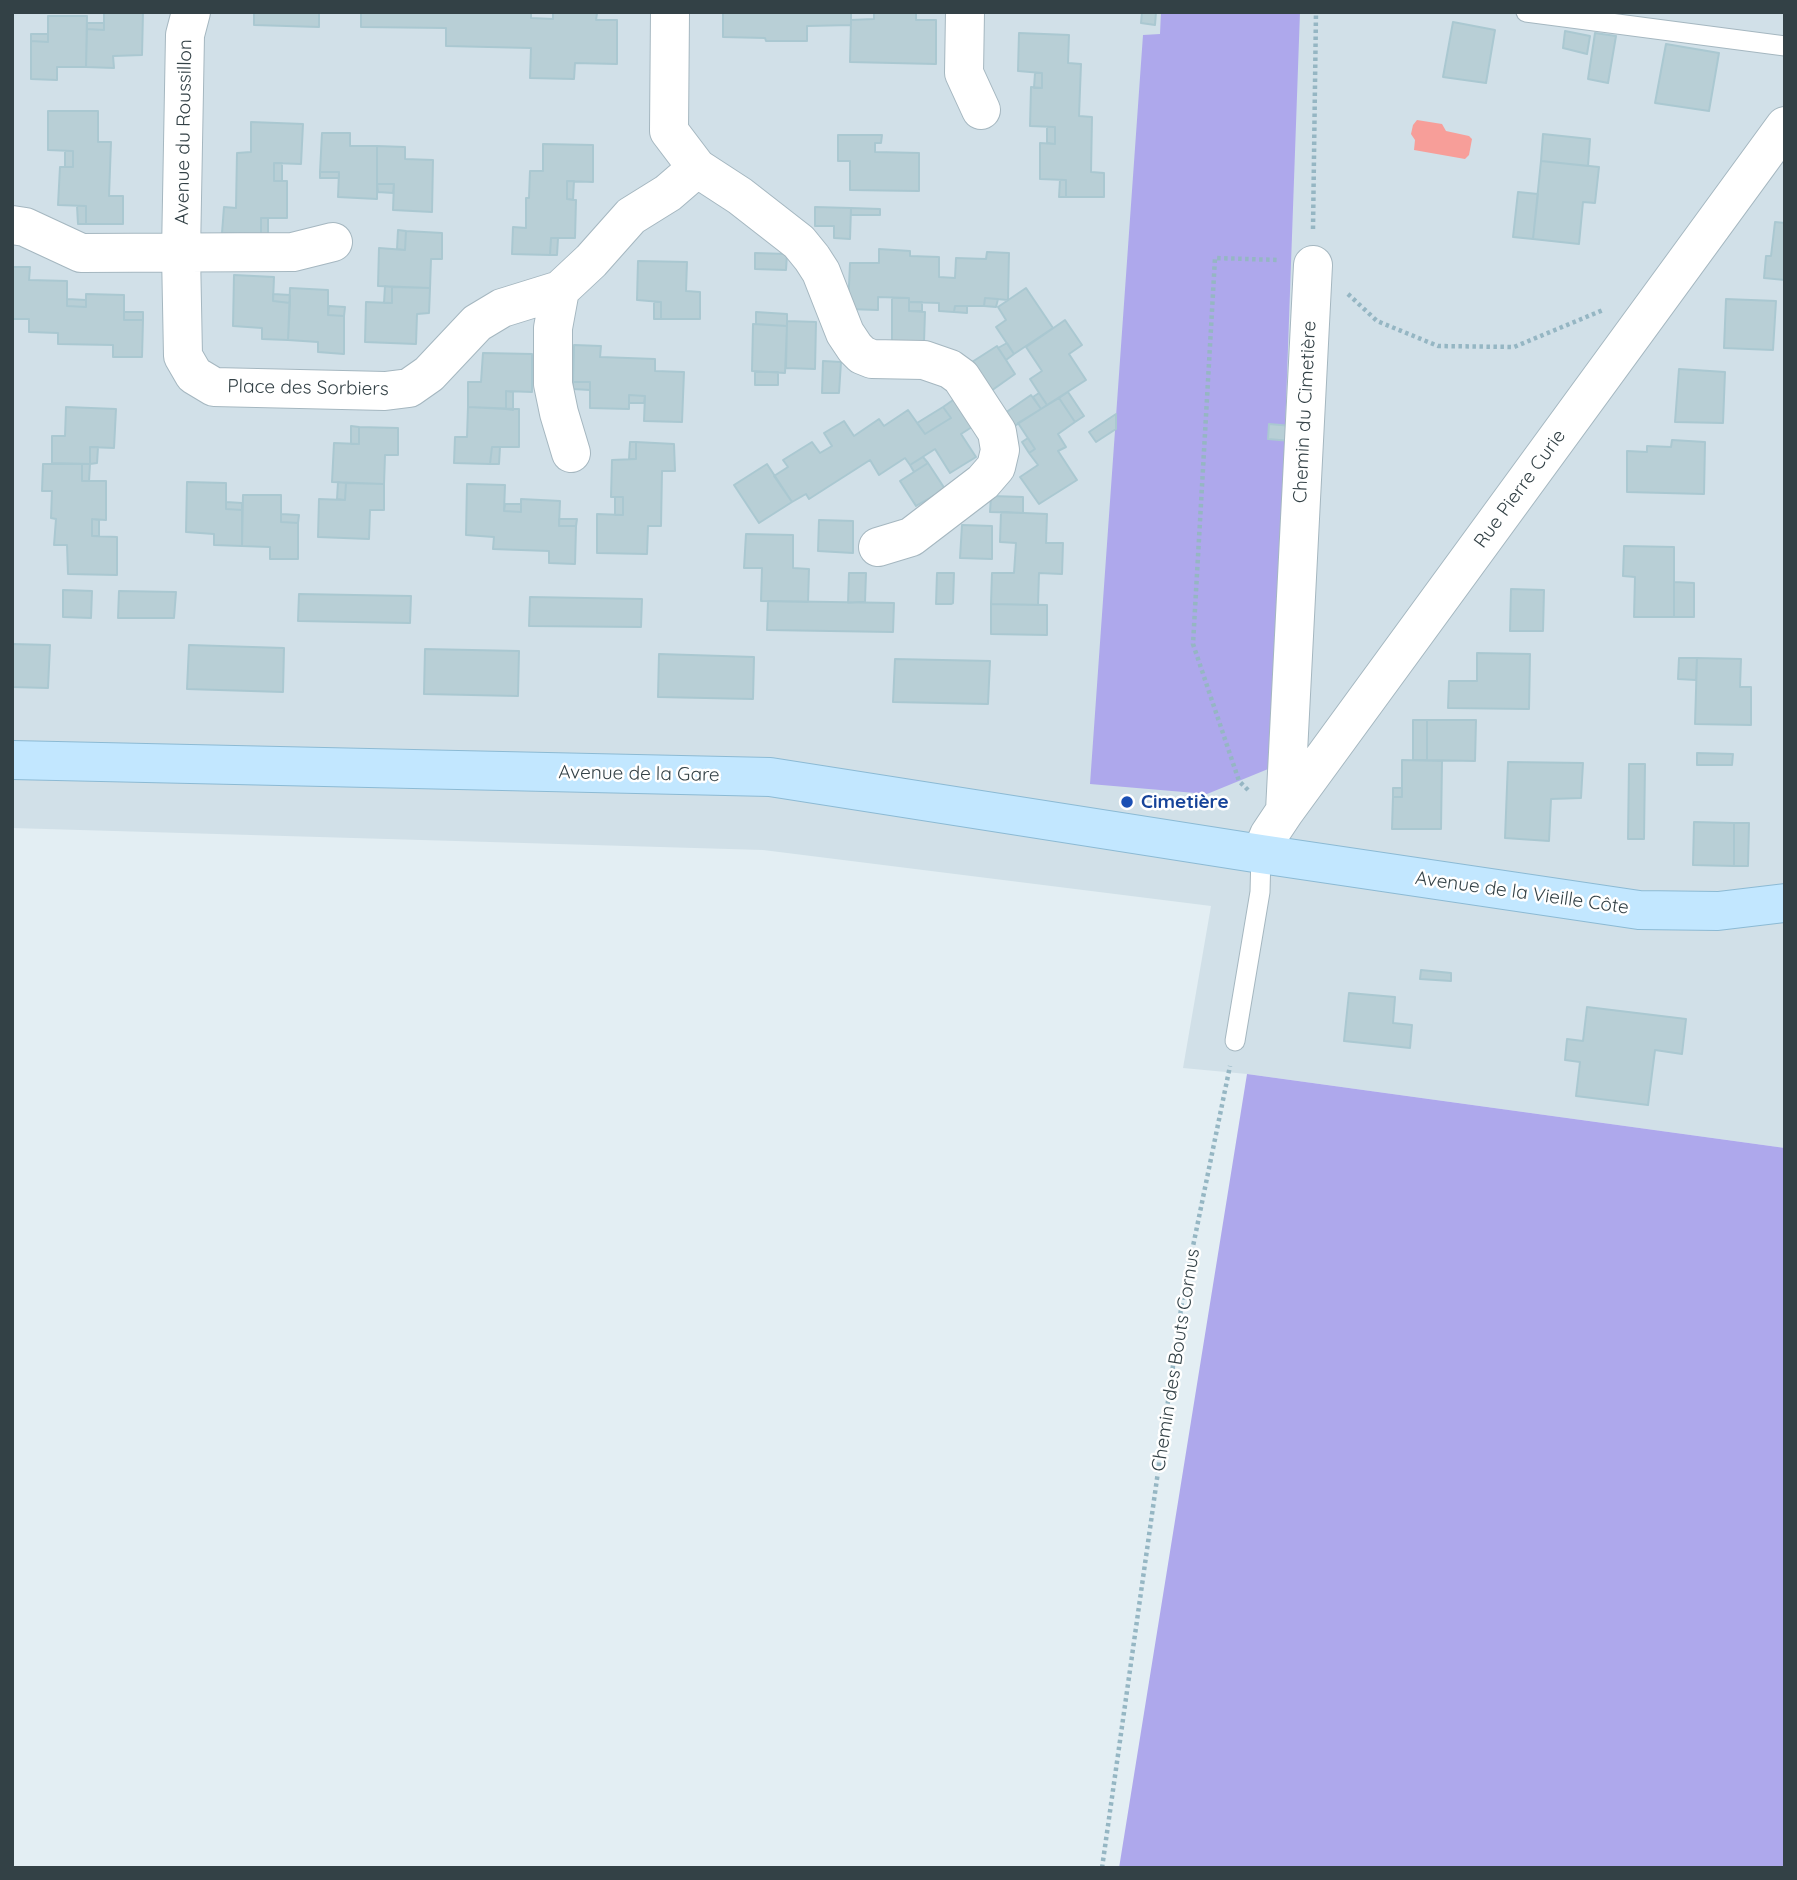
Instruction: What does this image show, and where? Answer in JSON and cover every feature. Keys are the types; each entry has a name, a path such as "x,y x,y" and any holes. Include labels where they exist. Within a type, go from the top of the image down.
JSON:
{"street":[{"name":"Avenue du Roussillon","path":"181,253 185,35 191,12"},
{"path":"670,12 669,131 697,168 740,195 799,243 821,272 845,333 862,355 872,359 924,360 950,369 961,377 997,432 1000,450 996,467 983,482 911,537 878,547"},
{"path":"965,12 964,73 981,110"},
{"name":"Rue Pierre Curie","path":"1261,854 1269,835 1285,811 1785,126"},
{"path":"571,453 553,384 553,328 560,290 591,261 631,216 668,193 697,168"},
{"path":"12,225 25,227 81,253 293,252 333,242"},
{"name":"Place des Sorbiers","path":"181,253 183,356 194,375 214,387 384,391 409,388 429,374 477,323 502,308 560,290"},
{"name":"Chemin du Cimetière","path":"1285,811 1313,265"},
{"name":"Avenue de la Gare","path":"12,760 770,776 1261,854"},
{"name":"Avenue de la Vieille Côte","path":"1261,854 1639,910 1718,911 1785,902"}],"lane":[{"path":"1526,12 1785,46"},
{"path":"1235,1041 1260,892 1261,854"}],"path":[{"path":"1313,265 1315,12"},
{"name":"Chemin des Bouts Cornus","path":"1102,1868 1183,1295 1235,1041"}],"shaded area":[{"path":"12,12 1785,12 1785,1148 1247,1074 1183,1068 1211,906 763,850 12,828"},
{"path":"1161,12 1300,12 1273,767 1207,794 1090,784 1143,35 1160,34"},
{"path":"1417,120 1442,124 1446,131 1469,136 1472,139 1469,155 1465,159 1414,150 1415,140 1411,134"},
{"path":"1247,1074 1785,1148 1785,1868 1119,1868"}],"building":[{"path":"104,12 143,12 142,55 113,56 114,68 86,67 87,29 104,30"},
{"path":"254,12 319,12 319,27 254,25"},
{"path":"361,12 531,12 531,18 553,19 553,12 597,13 596,20 617,20 617,64 575,63 574,79 530,78 531,48 446,46 446,28 361,27"},
{"path":"723,12 851,12 851,25 807,26 807,41 723,37"},
{"path":"1142,12 1156,12 1155,25 1141,23"},
{"path":"874,13 916,13 916,20 936,20 936,64 850,62 851,20 874,19"},
{"path":"48,16 87,16 86,67 57,67 57,80 31,79 31,41 48,42"},
{"path":"1453,22 1495,30 1486,83 1443,77"},
{"path":"87,23 104,23 104,30 87,29"},
{"path":"1565,31 1590,36 1587,54 1563,48"},
{"path":"1019,33 1069,35 1068,63 1081,64 1079,116 1092,117 1091,172 1104,173 1104,197 1066,197 1066,180 1040,179 1040,143 1055,144 1055,127 1030,126 1031,87 1042,88 1042,73 1018,71"},
{"path":"1595,33 1616,36 1608,83 1588,79"},
{"path":"31,34 48,34 48,42 31,41"},
{"path":"1666,44 1719,53 1709,111 1655,103"},
{"path":"1035,73 1042,73 1042,88 1034,88"},
{"path":"48,111 98,111 98,142 111,142 109,196 123,196 123,224 86,224 86,206 58,205 60,167 73,167 73,151 48,150"},
{"path":"251,122 303,124 301,164 274,163 274,181 287,181 287,218 261,218 261,234 222,233 224,207 236,208 237,153 251,152"},
{"path":"1047,127 1055,127 1055,144 1047,143"},
{"path":"322,133 350,133 350,146 377,146 377,199 338,197 339,172 320,172"},
{"path":"1543,134 1590,139 1588,166 1541,161"},
{"path":"838,135 882,135 881,143 875,143 875,152 919,153 919,191 850,190 850,161 838,161"},
{"path":"543,144 593,145 593,182 567,181 567,199 576,200 575,238 551,238 550,255 512,254 513,227 526,228 526,198 529,198 530,171 543,171"},
{"path":"377,146 405,147 405,159 433,160 432,212 393,210 394,184 377,184"},
{"path":"65,151 73,151 73,167 65,167"},
{"path":"1541,161 1599,167 1595,203 1583,202 1579,244 1533,239"},
{"path":"274,163 282,163 282,181 274,181"},
{"path":"320,172 339,172 339,178 320,178"},
{"path":"1060,180 1066,180 1066,197 1059,197"},
{"path":"567,181 574,181 573,200 567,199"},
{"path":"377,184 394,184 393,193 378,192"},
{"path":"1518,192 1538,194 1533,239 1513,237"},
{"path":"77,206 86,206 86,224 78,224"},
{"path":"815,207 851,208 850,239 834,238 834,226 815,226"},
{"path":"851,208 880,209 880,215 851,215"},
{"path":"261,218 268,218 268,234 261,234"},
{"path":"1775,222 1785,223 1785,280 1764,278 1766,256 1771,256"},
{"path":"398,230 406,231 405,250 397,249"},
{"path":"406,231 442,233 442,259 431,259 430,288 378,286 379,248 405,250"},
{"path":"551,238 558,238 557,255 550,255"},
{"path":"879,249 910,251 910,256 939,257 939,277 955,278 956,258 986,259 987,252 1009,253 1008,300 985,298 984,306 955,306 954,312 939,311 939,303 878,297 878,310 848,309 850,263 879,263"},
{"path":"755,253 787,254 786,270 755,269"},
{"path":"638,261 687,262 686,291 700,292 700,319 661,319 661,302 637,300"},
{"path":"12,267 30,267 29,280 67,281 67,306 86,307 86,294 124,295 124,320 143,320 142,357 113,357 113,345 58,344 58,333 29,332 29,319 12,319"},
{"path":"234,275 274,277 273,301 290,303 288,340 262,339 262,328 233,326"},
{"path":"385,286 392,287 392,303 384,303"},
{"path":"392,287 430,288 429,313 417,314 416,344 365,342 366,302 392,303"},
{"path":"290,288 328,290 328,315 344,316 344,354 318,352 318,342 288,340"},
{"path":"1026,288 1053,328 1014,354 996,327 1006,320 998,307"},
{"path":"273,294 290,295 290,303 273,301"},
{"path":"892,298 909,298 909,311 925,312 924,342 892,341"},
{"path":"985,298 998,299 996,307 984,306"},
{"path":"67,299 86,300 86,307 67,306"},
{"path":"1726,299 1776,301 1773,350 1724,348"},
{"path":"654,302 661,302 661,319 654,319"},
{"path":"909,302 922,302 922,311 909,311"},
{"path":"329,306 345,307 344,316 328,315"},
{"path":"955,306 967,306 967,313 954,312"},
{"path":"124,312 143,312 143,320 124,320"},
{"path":"756,312 787,314 787,326 756,324"},
{"path":"1065,320 1082,345 1069,354 1086,380 1047,405 1030,379 1042,371 1026,347"},
{"path":"787,321 816,322 815,369 786,368"},
{"path":"753,324 787,326 785,373 752,371"},
{"path":"1007,343 1014,354 1006,360 998,348"},
{"path":"574,345 601,346 600,357 655,359 655,371 684,372 682,422 644,421 645,396 629,395 629,409 590,408 590,382 573,382"},
{"path":"997,346 1015,374 991,391 972,362"},
{"path":"483,353 532,354 532,392 506,391 506,409 468,407 468,382 481,382"},
{"path":"823,361 841,362 839,393 822,393"},
{"path":"1679,369 1725,372 1723,423 1675,422"},
{"path":"755,372 778,372 778,385 755,385"},
{"path":"573,382 590,382 590,390 573,389"},
{"path":"506,391 513,392 513,410 506,409"},
{"path":"1068,392 1084,416 1075,422 1059,398"},
{"path":"1039,393 1047,405 1041,409 1033,397"},
{"path":"629,395 645,396 644,403 629,403"},
{"path":"1031,395 1041,409 1013,427 1005,413"},
{"path":"956,398 975,425 961,434 976,457 950,473 935,449 910,465 905,458 879,475 870,460 809,499 806,494 792,502 774,476 788,467 783,460 812,442 820,453 832,446 824,433 844,421 854,436 879,419 884,426 908,410 925,434 951,418 943,407"},
{"path":"1059,398 1075,422 1058,434 1066,447 1058,451 1077,480 1039,504 1020,477 1038,465 1029,453 1035,449 1018,423"},
{"path":"66,407 116,409 114,448 90,447 90,464 52,463 52,436 65,436"},
{"path":"468,407 519,409 519,447 492,447 490,464 454,463 455,437 467,437"},
{"path":"943,407 951,418 925,434 917,423"},
{"path":"1116,414 1116,429 1096,442 1089,432"},
{"path":"1269,424 1292,426 1291,441 1268,439"},
{"path":"351,426 359,427 359,444 351,444"},
{"path":"359,427 398,428 398,455 385,455 384,484 332,482 334,443 359,444"},
{"path":"1028,438 1035,449 1029,453 1022,442"},
{"path":"1672,440 1705,442 1704,494 1627,492 1627,451 1647,452 1647,446 1671,447"},
{"path":"630,442 636,442 636,459 629,459"},
{"path":"636,442 674,444 675,471 662,471 661,526 648,526 647,554 597,553 597,514 623,515 623,497 611,497 612,460 636,459"},
{"path":"90,447 98,447 97,463 90,464"},
{"path":"492,447 500,447 499,464 490,464"},
{"path":"923,457 928,463 914,472 910,465"},
{"path":"928,463 945,489 916,506 900,481"},
{"path":"43,464 82,464 82,481 106,481 106,520 92,519 92,536 117,537 117,575 68,574 67,545 54,545 56,519 51,518 52,491 42,491"},
{"path":"82,464 90,464 89,481 82,481"},
{"path":"767,464 792,502 759,523 734,485"},
{"path":"187,482 226,483 226,509 242,510 242,546 214,545 214,534 186,532"},
{"path":"338,482 346,483 345,500 337,499"},
{"path":"346,483 384,484 384,510 370,510 369,539 318,537 319,499 345,500"},
{"path":"467,484 505,485 504,511 521,512 521,499 560,501 559,526 576,526 575,564 549,563 549,551 493,549 494,537 466,535"},
{"path":"243,495 281,495 281,522 298,523 298,559 270,559 270,547 242,546"},
{"path":"991,496 1023,497 1023,513 990,512"},
{"path":"615,497 623,497 623,515 615,515"},
{"path":"226,502 242,503 242,510 226,509"},
{"path":"505,504 521,504 521,512 504,511"},
{"path":"1001,512 1047,514 1046,543 1063,543 1062,574 1039,573 1038,605 991,604 992,573 1014,573 1016,543 1000,542"},
{"path":"281,514 299,515 298,523 281,522"},
{"path":"92,519 99,520 99,536 92,536"},
{"path":"559,519 577,519 576,526 559,526"},
{"path":"819,520 853,521 853,553 818,551"},
{"path":"962,525 992,526 992,559 960,558"},
{"path":"746,534 793,535 793,568 809,569 808,602 761,601 762,568 744,568"},
{"path":"1624,546 1674,547 1674,617 1634,617 1635,577 1623,576"},
{"path":"849,573 866,573 865,602 848,603"},
{"path":"937,573 954,573 951,604 936,604"},
{"path":"1674,582 1694,583 1694,617 1674,617"},
{"path":"1511,589 1544,590 1543,631 1510,631"},
{"path":"63,590 92,591 91,618 63,617"},
{"path":"119,591 176,592 174,618 118,618"},
{"path":"299,594 411,596 410,623 298,621"},
{"path":"530,597 642,599 641,627 529,626"},
{"path":"768,601 894,603 893,632 767,630"},
{"path":"991,604 1047,605 1047,635 991,634"},
{"path":"12,644 50,645 48,688 12,687"},
{"path":"189,645 284,648 283,692 187,689"},
{"path":"425,649 519,651 518,696 424,694"},
{"path":"1477,653 1530,654 1529,709 1448,708 1449,681 1477,681"},
{"path":"659,654 754,657 753,699 658,697"},
{"path":"1679,658 1697,658 1696,680 1678,679"},
{"path":"1697,658 1741,659 1740,687 1751,687 1751,725 1695,724"},
{"path":"895,659 990,661 988,704 893,702"},
{"path":"1413,720 1427,720 1427,760 1413,760"},
{"path":"1427,720 1476,720 1475,761 1427,760"},
{"path":"1697,753 1733,754 1732,765 1697,765"},
{"path":"1402,760 1442,761 1441,829 1392,829 1393,797 1402,797"},
{"path":"1508,762 1583,763 1581,798 1551,799 1549,841 1505,838"},
{"path":"1629,764 1645,764 1644,839 1628,839"},
{"path":"1393,788 1402,788 1402,797 1393,797"},
{"path":"1694,822 1734,823 1734,866 1693,865"},
{"path":"1734,823 1749,823 1748,866 1734,866"},
{"path":"1421,970 1451,973 1451,981 1420,979"},
{"path":"1349,993 1395,997 1393,1023 1412,1025 1410,1048 1344,1041"},
{"path":"1587,1007 1686,1019 1682,1054 1655,1050 1648,1105 1576,1096 1580,1062 1565,1060 1567,1039 1583,1041"}],"place":[{"name":"Cimetière","path":"1127,802"}]}
